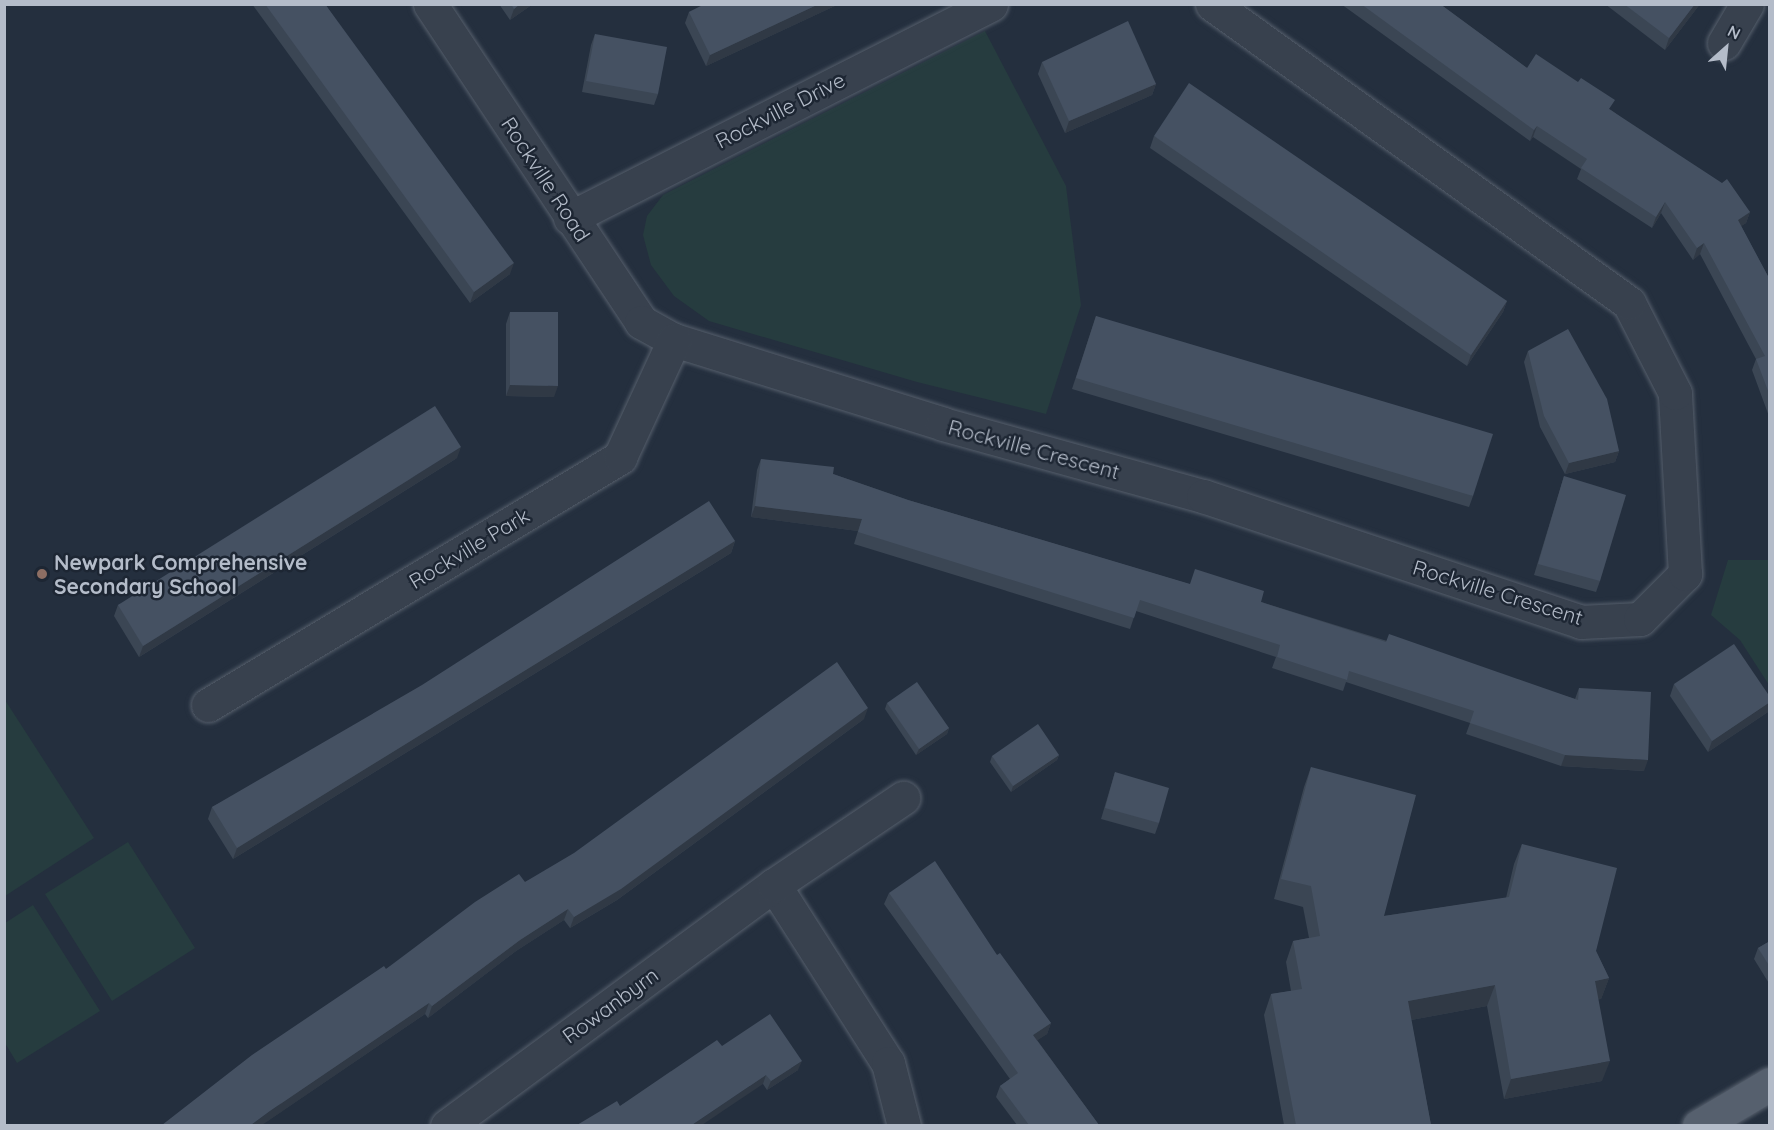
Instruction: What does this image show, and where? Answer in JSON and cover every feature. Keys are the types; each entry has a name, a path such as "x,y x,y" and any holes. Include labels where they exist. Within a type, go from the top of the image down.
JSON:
{"main road":[{"path":"1699,1125 1770,1084"}],"street":[{"name":"Rockville Road","path":"430,4 641,322 674,340"},
{"name":"Rockville Drive","path":"570,218 991,4"},
{"name":"Rockville Crescent","path":"674,340 943,424 1203,496 1581,622 1640,619 1685,574 1675,393 1629,303 1212,4"},
{"path":"1724,43 1747,4"},
{"name":"Rockville Park","path":"208,705 620,457 674,340"},
{"name":"Rowanbyrn","path":"447,1125 774,885 903,798"},
{"path":"774,885 888,1063 904,1125"}],"green space":[{"path":"985,31 1066,186 1081,305 1046,414 917,382 709,321 674,296 651,265 643,235 647,216 663,195"},
{"path":"1728,560 1769,560 1769,685 1740,640 1711,615"},
{"path":"5,700 94,838 4,896"},
{"path":"128,842 195,948 112,1001 45,894"},
{"path":"33,905 100,1011 17,1063 5,1043 5,923"}],"building":[{"path":"265,4 325,4 514,263 474,292"},
{"path":"705,4 819,4 710,55 689,12"},
{"path":"1361,4 1440,4 1527,68 1536,54 1578,82 1581,78 1615,100 1609,109 1722,183 1727,179 1750,212 1738,220 1770,280 1770,396 1756,359 1765,356 1704,243 1697,248 1665,202 1656,217 1581,168 1587,159 1537,126 1534,130"},
{"path":"1624,4 1695,4 1669,38"},
{"path":"1128,21 1156,84 1069,121 1042,62"},
{"path":"595,34 667,47 658,94 586,81"},
{"path":"1189,83 1507,301 1471,355 1154,136"},
{"path":"510,312 558,312 558,386 510,385"},
{"path":"1096,316 1493,434 1473,496 1076,378"},
{"path":"1568,329 1607,399 1619,451 1569,463 1544,416 1528,351"},
{"path":"435,406 461,447 143,646 118,605"},
{"path":"761,459 834,467 833,474 908,500 1190,584 1195,569 1264,591 1261,602 1386,642 1389,634 1578,700 1579,688 1651,692 1648,760 1565,755 1470,723 1474,711 1349,671 1347,680 1277,657 1280,645 1140,600 1134,618 858,532 862,519 755,506"},
{"path":"1564,476 1626,495 1600,581 1538,564"},
{"path":"709,501 735,541 237,848 212,807 422,685"},
{"path":"1734,644 1770,697 1770,702 1712,741 1674,684"},
{"path":"837,662 868,708 621,889 574,917 568,909 520,940 432,1006 429,1003 251,1125 162,1125 252,1055 384,966 386,969 475,902 519,874 525,882 574,853"},
{"path":"917,682 949,728 919,749 887,703"},
{"path":"1038,724 1059,755 1013,786 992,756"},
{"path":"1311,767 1416,795 1384,916 1509,897 1522,844 1617,868 1596,951 1609,978 1595,981 1610,1061 1511,1079 1495,985 1408,1001 1431,1125 1296,1125 1271,994 1302,989 1293,941 1320,936 1311,886 1281,879"},
{"path":"1115,772 1169,788 1159,823 1105,808"},
{"path":"935,861 997,955 1000,953 1051,1023 1033,1035 1099,1125 1029,1125 1000,1086 1018,1073 889,893"},
{"path":"1770,941 1770,967 1758,948"},
{"path":"770,1014 802,1061 771,1081 766,1075 692,1125 577,1125 617,1101 620,1106 717,1040 722,1046"}],"place":[{"name":"Newpark Comprehensive Secondary School","path":"42,574"}]}
